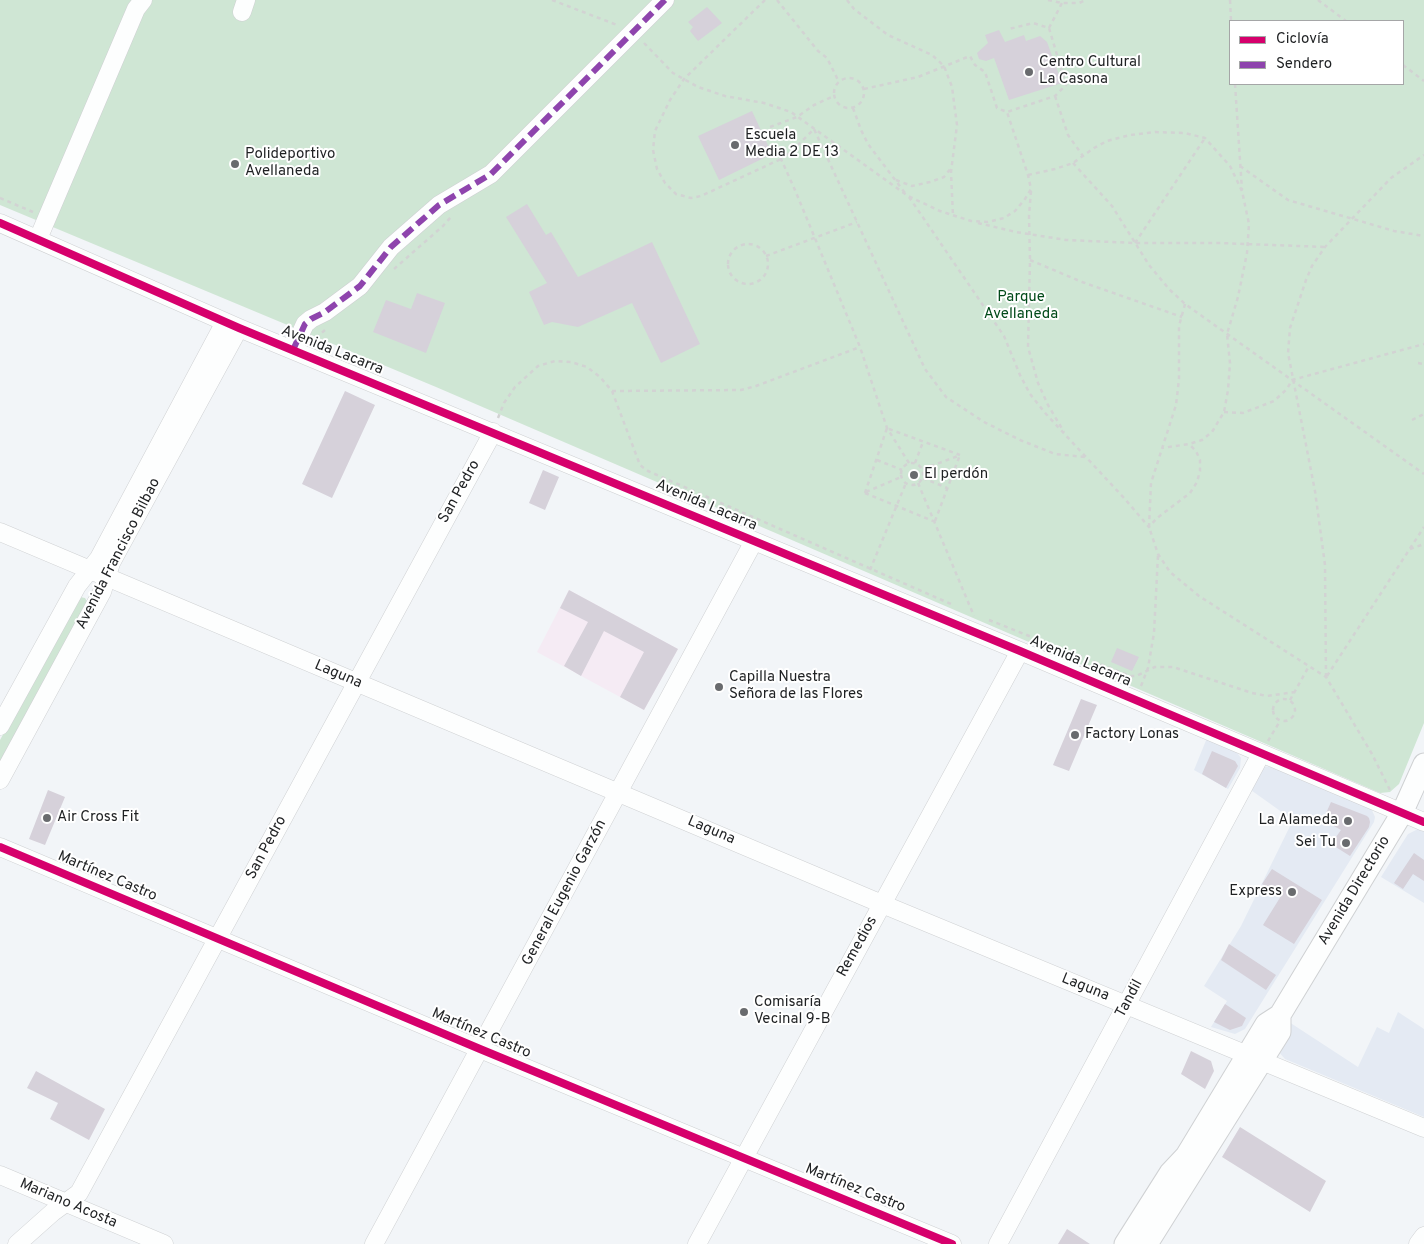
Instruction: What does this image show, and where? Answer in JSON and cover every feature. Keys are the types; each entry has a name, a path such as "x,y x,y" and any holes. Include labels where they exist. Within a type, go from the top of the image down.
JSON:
{"main road":[{"name":"Avenida Directorio","path":"1125,1244 1170,1174 1186,1156 1254,1058 1280,1032 1280,1016 1402,813 1424,764"},
{"name":"Avenida Directorio","path":"1148,1244 1254,1058"}],"street":[{"path":"38,239 136,9 143,0"},
{"path":"293,350 305,324 310,319 325,312 360,286 391,247 438,205 491,174 665,0"},
{"name":"Avenida Lacarra","path":"0,222 232,325 985,636 1424,822"},
{"name":"Avenida Francisco Bilbao","path":"0,726 77,586 98,558 232,325"},
{"name":"Avenida Francisco Bilbao","path":"0,780 102,592 111,563 232,325"},
{"name":"San Pedro","path":"17,1244 53,1212 79,1193 492,432"},
{"name":"Laguna","path":"0,532 882,904 1424,1128"},
{"name":"General Eugenio Garzón","path":"374,1244 754,541"},
{"name":"Remedios","path":"697,1244 1020,651"},
{"name":"Tandil","path":"998,1244 1261,754"},
{"name":"Martínez Castro","path":"0,847 480,1049 952,1244"},
{"path":"1136,1244 1177,1178 1186,1156"},
{"name":"Mariano Acosta","path":"0,1175 164,1244"},
{"path":"1418,1244 1424,1236"}],"path":[{"path":"552,0 632,31 673,73 698,87 725,96 764,102 791,112 908,196 953,216 1029,234 1066,240 1326,246"},
{"path":"765,0 684,79 670,100 655,131 653,150 657,169 665,183 676,194 690,198 701,196 781,159 814,129"},
{"path":"777,0 818,51 827,58 839,82"},
{"path":"847,0 888,35 932,56 944,66 952,87 957,125 952,166 953,216"},
{"path":"1048,0 1062,3 1079,3 1086,0"},
{"path":"1230,0 1231,20"},
{"path":"1318,0 1345,20"},
{"path":"864,89 918,77 970,56 975,65 985,72 997,108 1007,112 1055,96 1066,85 1048,28 1062,3"},
{"path":"1009,29 1033,23 1048,28"},
{"path":"1404,66 1424,81"},
{"path":"846,78 854,78 861,82 864,89 864,97 860,104 853,108 845,108 838,103 834,96 835,88 839,82 846,78"},
{"path":"1162,448 1202,440 1212,432 1224,412 1230,364 1227,334 1238,297 1247,244 1248,224 1242,191 1235,85"},
{"path":"770,127 797,117 814,104 834,96"},
{"path":"1055,96 1068,135 1082,156"},
{"path":"853,108 868,144 908,196 1004,336 1030,394 1069,440 1149,527"},
{"path":"1007,112 1031,189 1028,347 1038,383 1048,405 1069,440"},
{"path":"814,129 925,369 946,397 984,422 1020,440 1055,454 1085,457"},
{"path":"1028,176 1055,170 1073,163 1107,141 1130,135 1155,132 1185,133 1205,138 1230,166 1242,191"},
{"path":"1135,243 1205,138"},
{"path":"1326,677 1325,565 1315,491 1288,354 1290,328 1312,266 1326,246 1391,178 1424,155"},
{"path":"781,159 860,347 887,428 909,463"},
{"path":"1073,163 1112,206 1149,264 1169,289 1185,304 1424,474"},
{"path":"894,179 912,186 930,182 944,177 952,166"},
{"path":"1240,166 1288,200 1394,231 1424,236"},
{"path":"971,221 988,222 1004,218 1015,211 1026,199 1031,189"},
{"path":"0,198 47,218"},
{"path":"766,256 857,222"},
{"path":"743,244 757,246 763,250 766,256 767,269 761,280 755,283 749,284 737,281 729,271 728,258 737,247 743,244"},
{"path":"1030,260 1082,282 1182,317"},
{"path":"1185,304 1179,326 1179,379 1176,405 1151,483 1149,527 1158,554 1170,572 1199,596 1326,677 1372,754 1402,813"},
{"path":"1224,412 1243,413 1274,401 1287,390 1292,380 1424,344"},
{"path":"612,391 741,390 860,347"},
{"path":"492,432 504,403 516,386 538,366 555,361 571,362 587,367 612,391 640,465 648,471 870,570 956,606"},
{"path":"1418,363 1424,364"},
{"path":"1412,420 1424,414"},
{"path":"887,428 960,455"},
{"path":"865,493 887,428"},
{"path":"915,463 923,442"},
{"path":"1149,527 1157,518 1190,493 1197,482 1200,460 1196,451 1189,444"},
{"path":"922,469 960,455"},
{"path":"935,521 960,455"},
{"path":"877,460 902,470"},
{"path":"909,463 915,463 922,469 922,478 918,484 912,485 906,483 901,477 902,470 909,463"},
{"path":"865,493 901,477"},
{"path":"922,478 947,488"},
{"path":"863,586 906,483"},
{"path":"918,484 973,614 985,636"},
{"path":"865,493 935,521"},
{"path":"1326,677 1424,527"},
{"path":"1409,550 1424,544"},
{"path":"1136,700 1147,671 1154,633 1158,554"},
{"path":"964,610 1130,676 1136,676 1155,667 1173,667 1268,696 1294,692"},
{"path":"1290,700 1309,666"},
{"path":"1280,721 1273,712 1274,705 1279,700 1290,700"},
{"path":"1280,721 1287,721 1294,717 1296,710 1290,700"},
{"path":"1261,754 1280,721"}],"shaded area":[{"path":"569,590 678,649 644,710 537,652"},
{"path":"1207,738 1235,750 1241,758 1240,768 1228,789 1194,770"},
{"path":"1274,766 1370,806 1375,817 1374,822 1245,1029 1235,1034 1211,1027 1227,1001 1204,986 1241,926 1293,820 1248,788 1262,767"},
{"path":"1418,829 1424,830 1424,903 1381,877 1408,834"},
{"path":"1398,1012 1424,1029 1424,1117 1285,1059 1277,1050 1289,1022 1358,1067 1377,1027 1389,1033"}],"green space":[{"name":"Parque Avellaneda","path":"0,0 1424,0 1424,723 1399,784 1390,792 1380,793 436,387 0,205"},
{"path":"80,597 85,598 88,603 0,769 0,740 75,601"}],"building":[{"path":"707,7 722,23 698,41 690,31 693,27 688,22"},
{"name":"Centro Cultural La Casona","path":"999,30 1005,42 1024,35 1026,41 1040,36 1047,42 1062,83 1009,100 994,58 986,61 979,59 977,53 988,43 985,35"},
{"name":"Escuela Media 2 DE 13","path":"752,111 772,154 719,180 698,136"},
{"path":"527,204 546,235 551,232 578,277 652,242 700,344 661,363 632,303 578,327 552,322 544,325 529,292 547,283 506,217"},
{"path":"417,293 445,303 426,353 373,332 386,300 411,309"},
{"path":"345,391 375,405 332,498 302,484"},
{"path":"543,470 559,477 545,510 529,503"},
{"path":"569,590 678,649 644,710 620,697 644,652 604,631 581,676 564,666 588,622 560,608"},
{"path":"1117,648 1139,657 1132,671 1111,662"},
{"name":"Factory Lonas","path":"1081,699 1097,705 1069,771 1053,765"},
{"path":"1212,751 1235,761 1238,766 1226,788 1202,774"},
{"name":"Air Cross Fit","path":"48,790 65,797 45,845 29,839"},
{"name":"La Alameda","path":"1331,802 1369,818 1369,827 1350,856 1331,844 1341,830 1323,820"},
{"path":"1414,853 1424,860 1424,881 1413,874 1403,889 1394,883"},
{"path":"1272,869 1322,900 1294,944 1263,925 1281,896 1262,884"},
{"path":"1229,944 1276,975 1266,990 1221,960"},
{"path":"1225,1004 1246,1018 1242,1026 1230,1030 1214,1022"},
{"path":"1191,1051 1211,1061 1214,1071 1205,1089 1181,1074"},
{"path":"36,1071 105,1109 89,1140 50,1119 58,1103 27,1088"},
{"path":"1240,1127 1326,1181 1310,1212 1222,1157"},
{"path":"1067,1229 1090,1244 1058,1244"}],"marked path":[{"path":"293,350 305,324 360,286 391,247 439,205 491,174 665,0"}],"cycle path":[{"path":"0,223 239,328 1020,651 1424,822"},
{"path":"0,847 480,1049 952,1244"}],"place":[{"name":"Centro Cultural La Casona","path":"1029,72"},
{"name":"Escuela Media 2 DE 13","path":"735,145"},
{"name":"Polideportivo Avellaneda","path":"235,164"},
{"name":"El perdón","path":"914,475"},
{"name":"Capilla Nuestra Señora de las Flores","path":"719,687"},
{"name":"Factory Lonas","path":"1075,735"},
{"name":"Air Cross Fit","path":"47,818"},
{"name":"La Alameda","path":"1348,821"},
{"name":"Sei Tu","path":"1346,843"},
{"name":"Express","path":"1292,892"},
{"name":"Comisaría Vecinal 9-B","path":"744,1012"}]}
